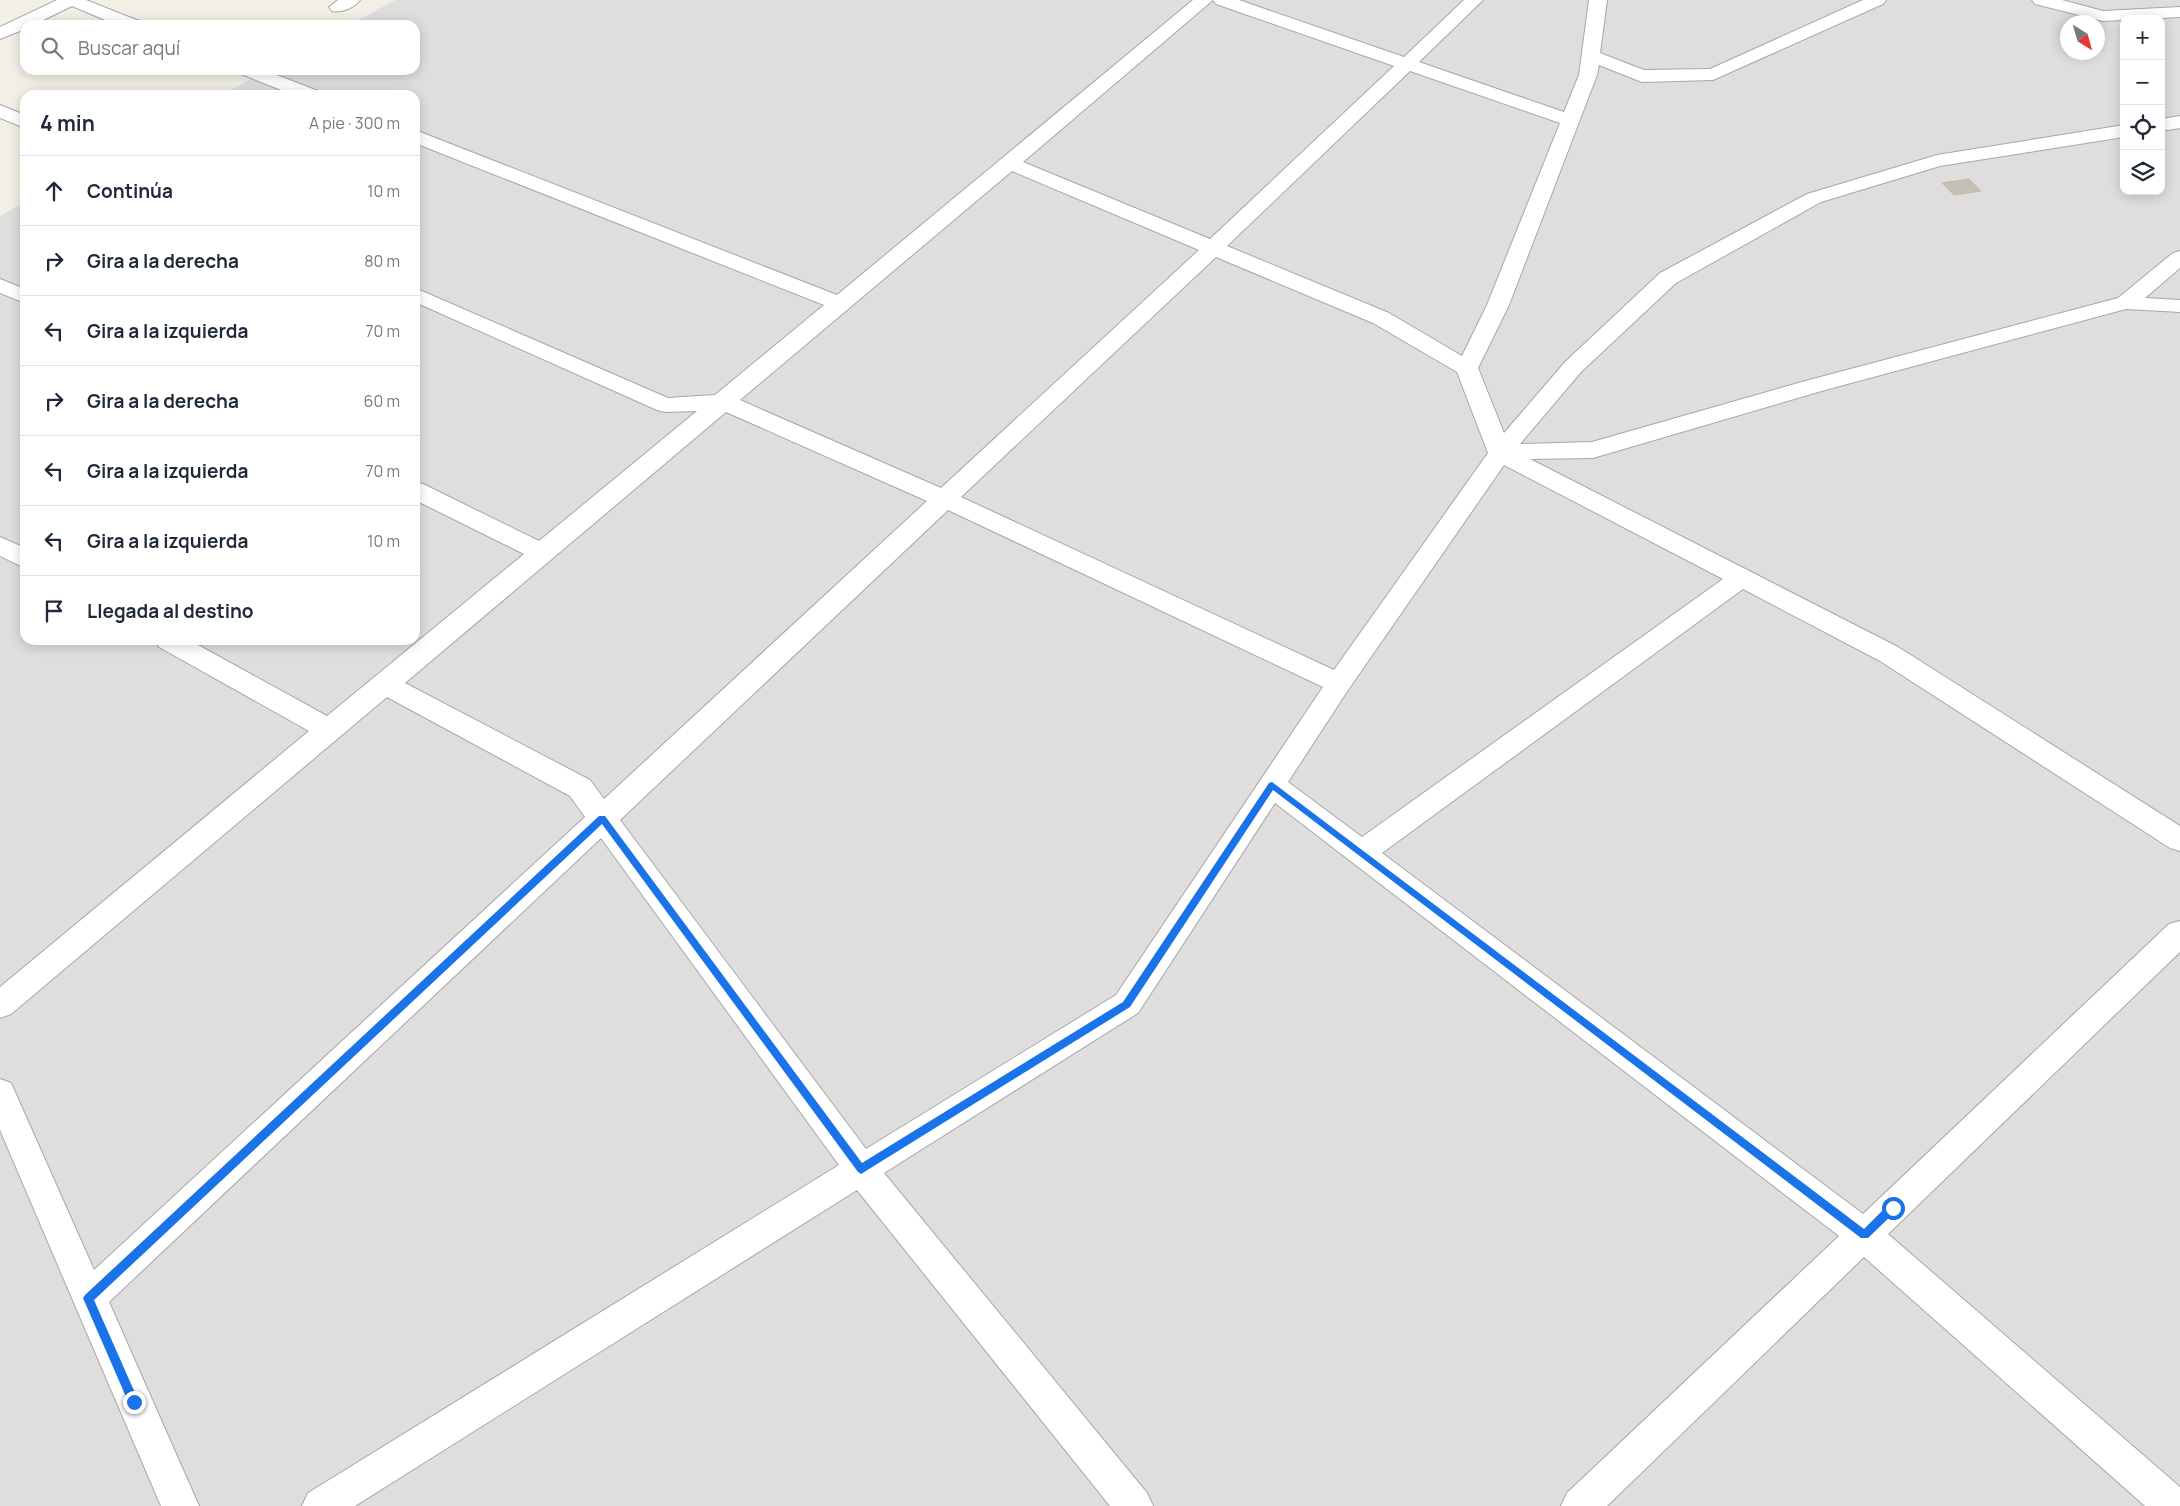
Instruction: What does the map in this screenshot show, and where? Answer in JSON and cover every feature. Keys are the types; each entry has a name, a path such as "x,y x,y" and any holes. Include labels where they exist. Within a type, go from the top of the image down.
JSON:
{"street":[{"path":"29,20 71,0 121,20"},
{"path":"0,1005 1204,0"},
{"path":"1222,0 1570,120"},
{"path":"89,1298 1213,248 1474,0"},
{"path":"1467,368 1498,306 1588,75 1598,0"},
{"path":"1590,55 1642,76 1713,74 1877,0"},
{"path":"2041,0 2103,16 2180,12"},
{"path":"0,34 20,24"},
{"path":"261,75 298,90"},
{"path":"0,110 20,120"},
{"path":"2165,124 2180,122"},
{"path":"321,1506 1126,1004 1339,683 1500,452 1573,367 1668,278 1814,198 1937,161 2120,132"},
{"path":"420,138 841,304"},
{"path":"1009,163 1381,318 1467,368 1500,452 1889,654 2180,840"},
{"path":"2126,303 2180,257"},
{"path":"0,285 20,295"},
{"path":"420,296 665,405 724,402 945,499 1339,683"},
{"path":"1500,452 1593,450 1817,385 2126,303 2180,306"},
{"path":"420,492 543,553"},
{"path":"0,545 20,556"},
{"path":"1361,852 1741,578"},
{"path":"177,645 329,730"},
{"path":"385,684 580,788 861,1169 1134,1506"},
{"path":"1272,785 1864,1235 2173,1506"},
{"path":"1580,1506 2180,933"},
{"path":"0,1094 180,1506"}],"shaded area":[{"path":"395,0 2180,0 2180,1506 0,1506 0,216 20,205 20,645 420,645 420,90 231,90 258,75 420,75 420,20 359,20"}],"building":[{"path":"1969,179 1981,191 1954,195 1942,183"}],"route":[{"path":"134,1402 89,1298 602,818 861,1169 1126,1004 1272,785 1864,1235 1893,1208"}]}
